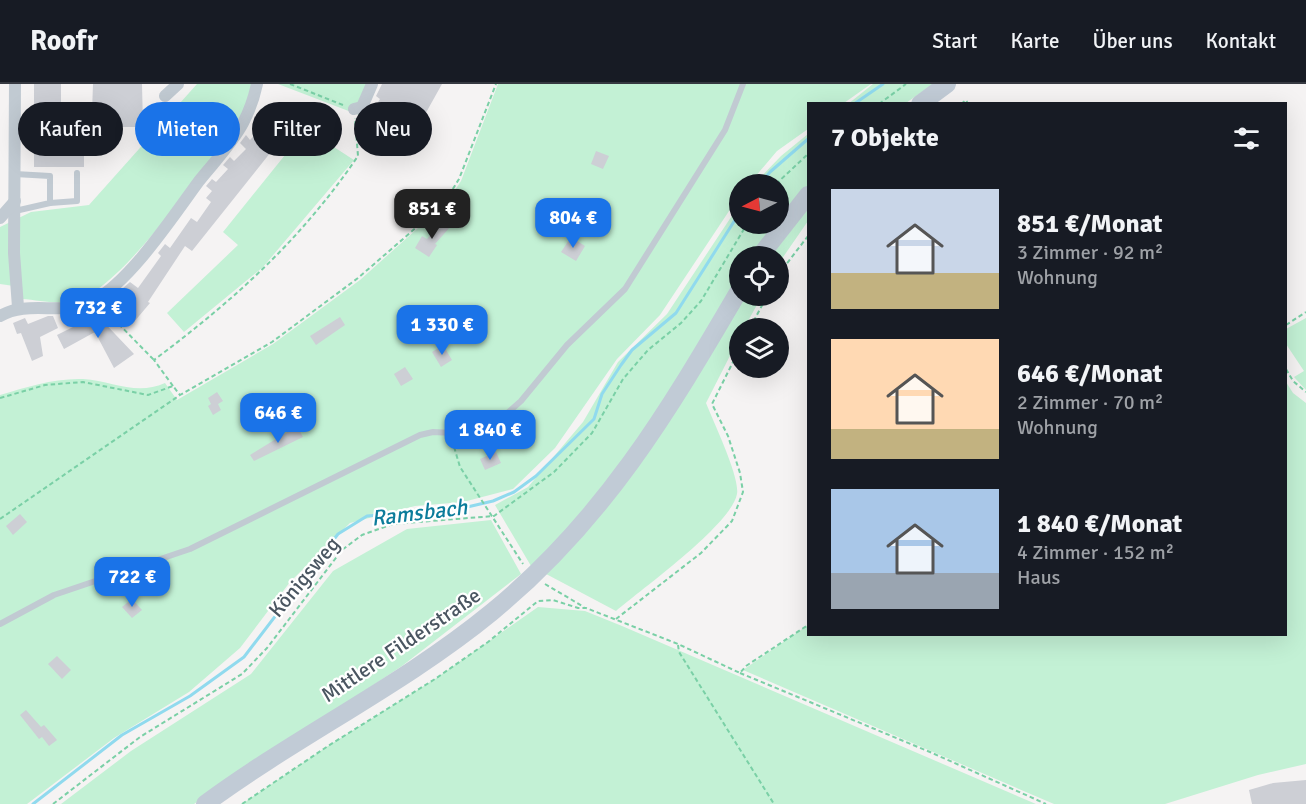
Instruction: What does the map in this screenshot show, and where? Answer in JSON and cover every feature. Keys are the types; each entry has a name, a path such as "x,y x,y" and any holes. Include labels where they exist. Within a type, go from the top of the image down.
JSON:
{"main road":[{"path":"923,102 947,84"},
{"path":"768,246 807,196"},
{"name":"Mittlere Filderstraße","path":"205,804 450,644 533,576 590,517 623,476 674,400 730,306"}],"street":[{"path":"15,84 18,307"},
{"path":"165,96 178,84"},
{"path":"0,316 18,307 68,307 95,300 137,260 237,134 250,110 257,84"},
{"path":"364,102 372,84"},
{"path":"0,218 15,206"}],"lane":[{"path":"0,624 54,595 190,549 420,435 433,432 474,434 494,425 521,401 567,345 634,279 725,130 743,84"},
{"path":"15,206 77,201 76,173"},
{"path":"15,174 50,176 50,203"}],"path":[{"path":"290,84 354,109"},
{"path":"0,519 180,395 272,342 333,297 446,200 459,179 496,84"},
{"path":"882,102 906,84"},
{"path":"787,174 807,155"},
{"path":"154,360 248,286 275,260 343,178 358,156"},
{"path":"450,434 460,467 494,516 554,472 592,433 623,379 648,350 681,323 701,301 741,234"},
{"path":"789,258 807,237"},
{"path":"95,300 154,360 180,395"},
{"path":"1287,324 1306,312"},
{"path":"616,620 701,553 732,521 743,492 740,473 728,436 712,404 729,370"},
{"path":"1287,371 1293,381 1306,392"},
{"path":"0,398 45,385 83,382 148,395 173,386"},
{"name":"Königsweg","path":"53,804 140,737 242,674 267,648 342,550 362,535 393,524 494,516"},
{"path":"243,804 328,746 435,679 488,642 538,601 553,600 578,609 586,608 678,644 1046,804"},
{"path":"741,673 746,666 807,626"},
{"path":"678,644 679,652 774,804"}],"green space":[{"path":"197,84 253,84 240,117 240,102 181,102"},
{"path":"278,84 376,84 368,102 354,102 354,113 342,108 342,102 325,102"},
{"path":"498,84 871,84 845,102 807,102 807,130 777,151 757,174 729,174 729,211 660,315 617,359 555,448 513,489 463,502 415,506 350,523 290,582 240,648 189,692 114,738 27,804 0,804 0,395 30,386 83,379 134,388 154,387 165,383 177,400 273,344 360,280 447,202 461,181"},
{"path":"873,84 933,84 907,102 850,102"},
{"path":"807,135 807,222 789,249 789,246 729,246 729,306 756,306 750,318 729,318 729,358 706,403 730,462 737,494 731,507 703,539 616,611 531,566 495,505 528,487 583,422 618,362 667,314 729,220 729,234 789,234 789,174 764,174"},
{"path":"342,152 354,160 263,267 184,332 167,313 238,245 223,232 284,156 342,156"},
{"path":"135,153 135,156 212,156 135,255 113,277 92,293 67,302 22,299 21,287 0,284 0,227 31,212 89,205"},
{"path":"1306,318 1306,390 1294,377 1304,371 1287,346 1287,328"},
{"path":"1287,384 1293,393 1306,403 1306,764 1258,775 1165,804 1054,804 743,670 807,626 807,636 1287,636"},
{"path":"491,520 521,574 402,666 194,804 61,804 131,751 251,674 333,571 407,529"},
{"path":"538,607 585,611 1036,804 242,804 328,746 435,679"}],"building":[{"path":"34,84 61,84 61,102 34,102"},
{"path":"93,84 142,84 142,102 135,102 135,127 123,127 123,102 92,102"},
{"path":"382,84 442,84 432,102 378,102 380,99 376,96"},
{"path":"246,135 250,140 252,138 252,156 268,156 192,251 185,246 148,302 150,303 134,322 119,311 131,297 122,289 130,282 138,288 161,256 158,253 165,244 170,248 191,218 197,222 211,202 206,198 212,191 206,186 212,179 216,182 228,169 223,165 230,157 234,161 246,149 240,143"},
{"path":"596,151 609,156 603,169 591,164"},
{"path":"34,156 84,156 84,167 34,167"},
{"path":"444,220 451,226 435,244 437,245 429,257 415,248 422,236 427,239"},
{"path":"571,237 585,246 576,261 561,252"},
{"path":"97,315 134,354 114,368 95,332 64,349 57,335"},
{"path":"53,316 58,328 40,337 43,356 32,361 21,333 17,334 13,323 25,318 28,324"},
{"path":"340,317 345,325 316,345 310,336"},
{"path":"443,345 452,360 441,367 432,352"},
{"path":"405,367 413,379 401,386 394,374"},
{"path":"217,392 223,401 218,404 221,410 213,415 208,406 211,404 208,398"},
{"path":"297,426 303,437 254,461 250,455"},
{"path":"496,452 501,463 485,470 480,459"},
{"path":"20,514 27,522 13,535 6,526"},
{"path":"132,599 142,610 132,618 122,607"},
{"path":"57,656 71,670 62,679 48,664"},
{"path":"26,710 57,740 49,746 42,737 39,739 20,715"},
{"path":"1306,780 1306,804 1252,804 1249,790 1273,783"}],"waterway":[{"name":"Ramsbach","path":"857,102 883,84"},
{"name":"Ramsbach","path":"768,174 807,140"},
{"name":"Ramsbach","path":"33,804 122,735 190,696 244,657 338,534 367,516 463,508 493,501 514,492 536,476 594,419 602,394 621,365 632,350 676,313 729,229"}]}
